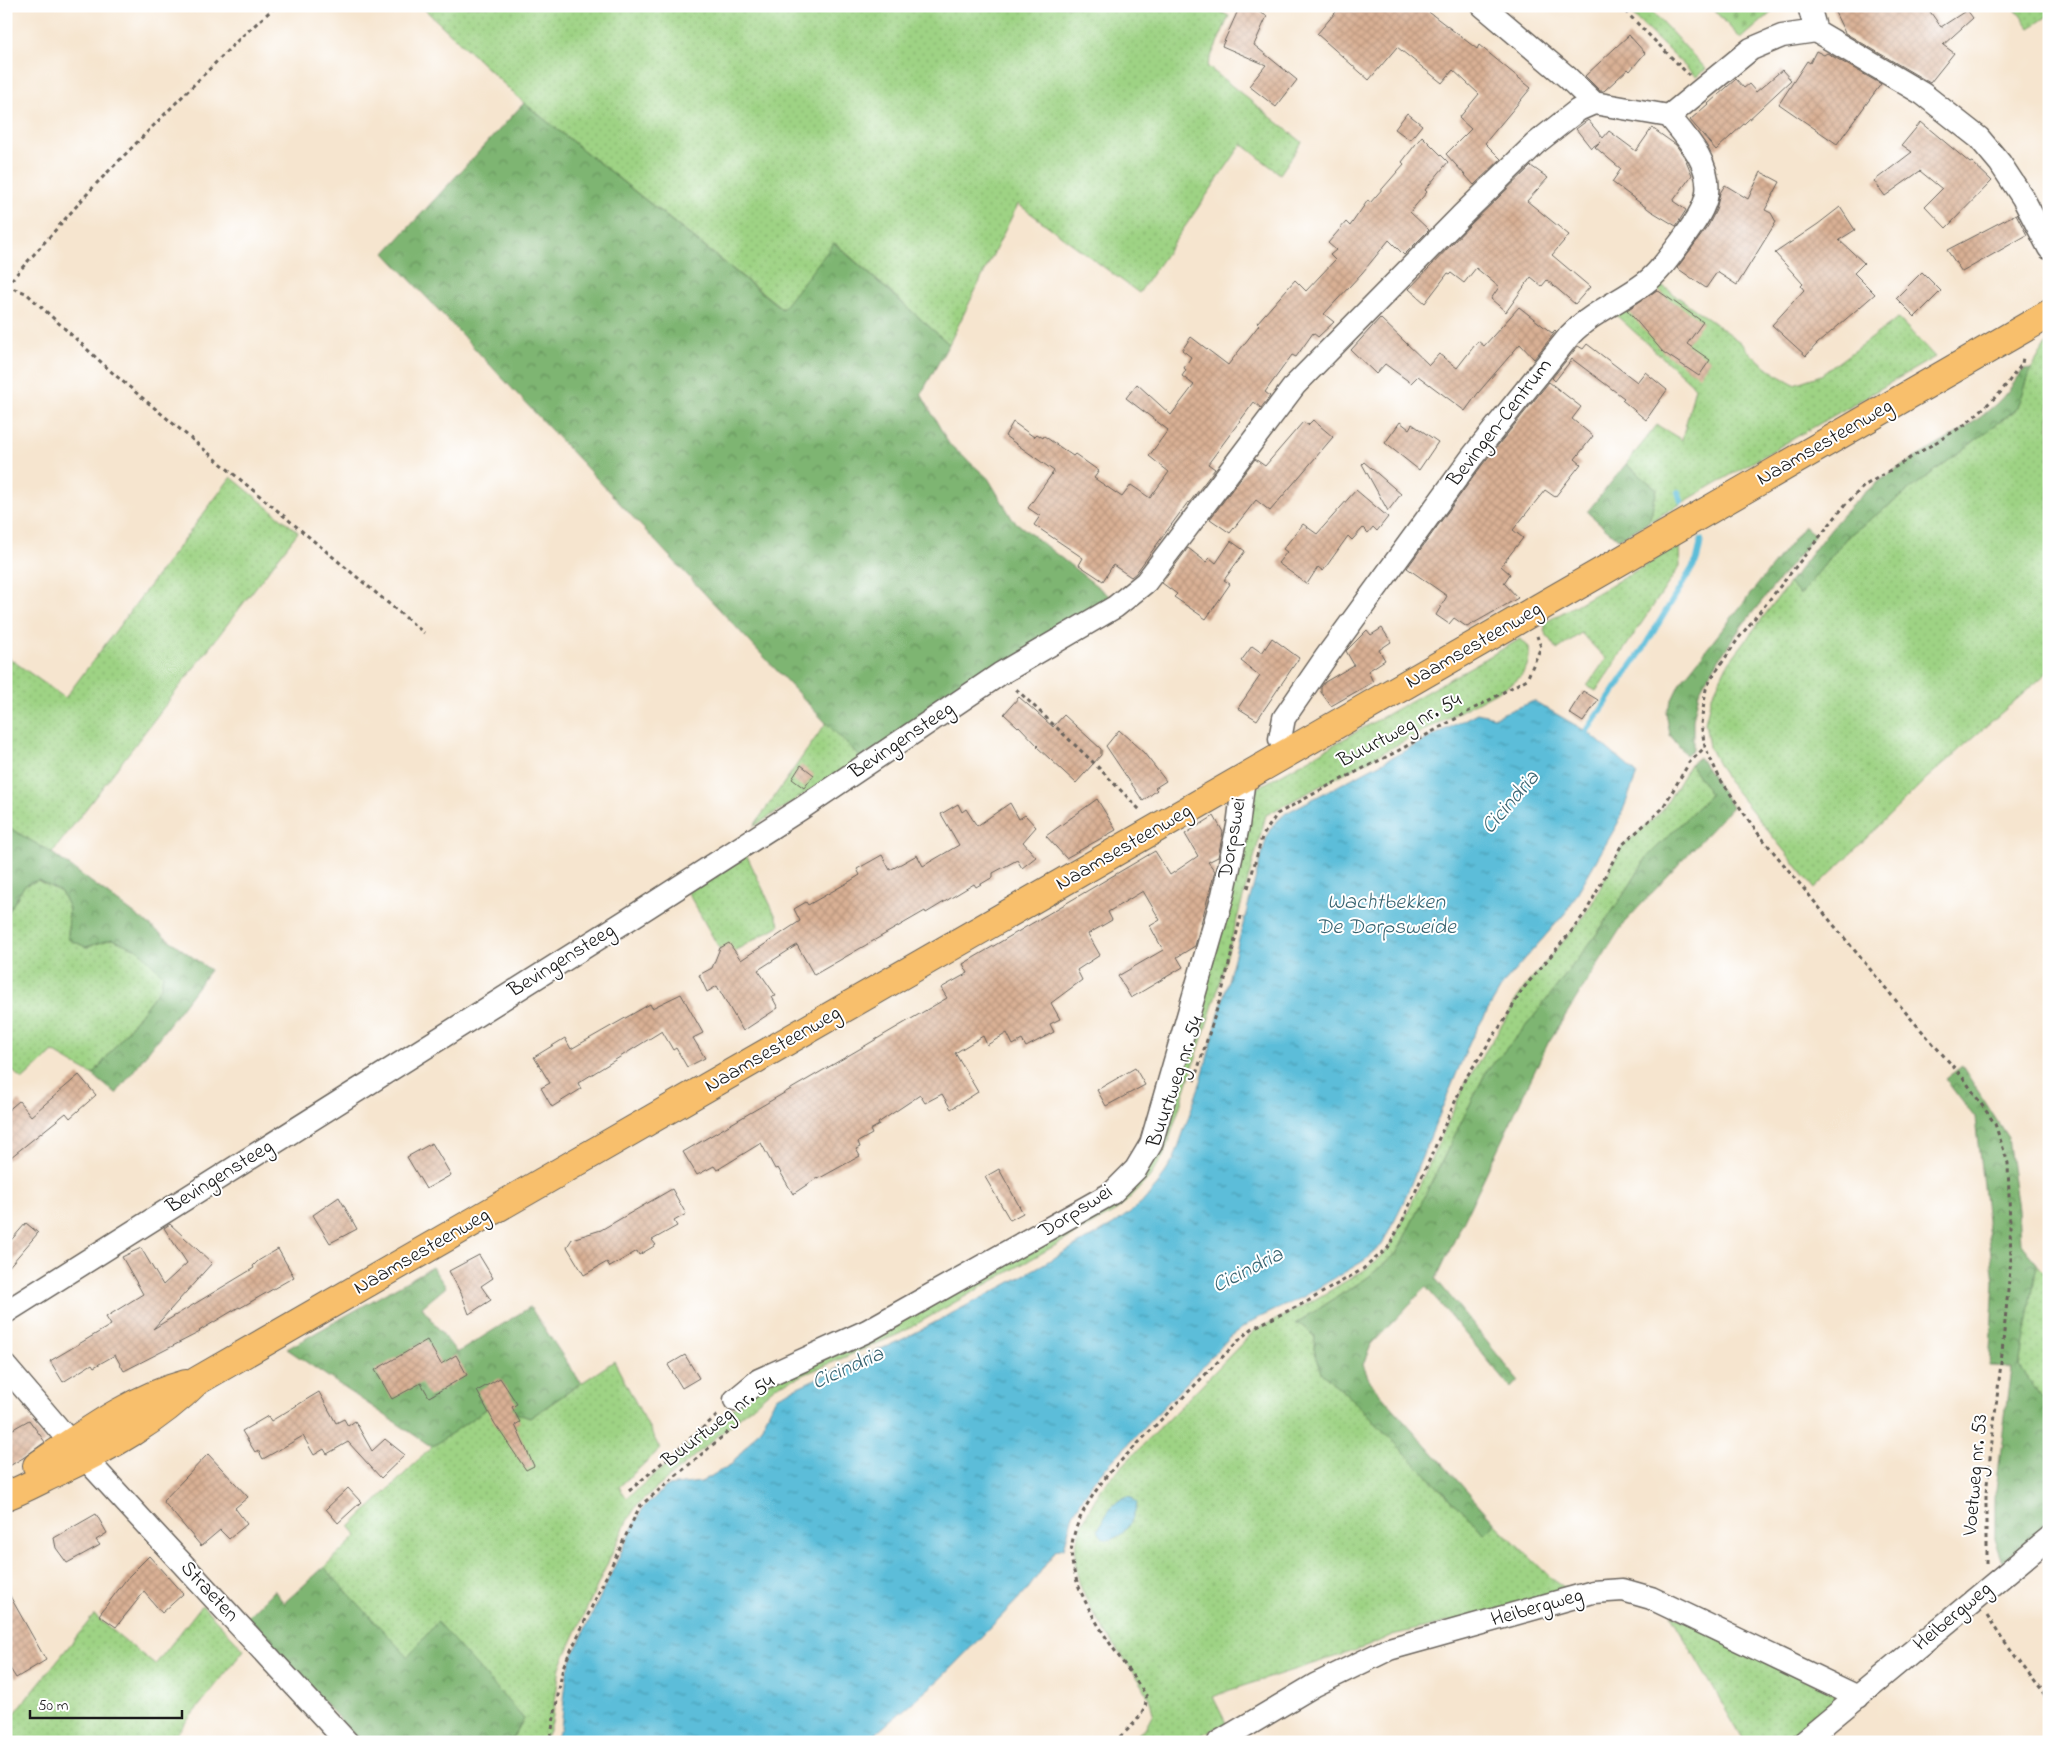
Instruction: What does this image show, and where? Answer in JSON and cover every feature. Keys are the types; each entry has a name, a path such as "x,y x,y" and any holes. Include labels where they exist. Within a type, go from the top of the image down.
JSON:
{"main road":[{"name":"Naamsesteenweg","path":"6,1488 78,1451 121,1439 174,1403 197,1381 2049,314"},
{"name":"Naamsesteenweg","path":"6,1496 78,1451"}],"street":[{"path":"1483,6 1594,102 1669,116 1751,48 1782,36 1816,31 1923,94 1979,138 2000,163 2023,198 2049,248"},
{"path":"1808,6 1816,31"},
{"name":"Bevingensteeg","path":"6,1312 626,921 802,808 1000,674 1115,607 1146,582 1295,384 1535,144 1578,110 1594,102"},
{"name":"Bevingen-Centrum","path":"1287,754 1280,739 1284,718 1326,657 1472,457 1582,322 1612,306 1648,281 1672,254 1696,221 1707,193 1705,169 1691,142 1669,116"},
{"name":"Dorpswei","path":"740,1409 759,1380 867,1331 1070,1218 1112,1193 1136,1169 1151,1144 1223,895 1238,826 1244,778"},
{"name":"Straeten","path":"6,1367 78,1451 346,1742"},
{"name":"Heibergweg","path":"1803,1742 2049,1538"},
{"name":"Heibergweg","path":"1219,1742 1315,1685 1388,1649 1593,1592 1624,1590 1651,1598 1858,1697"}],"path":[{"path":"276,6 237,41 96,184 6,286 26,293 115,374 424,633"},
{"path":"1623,6 1621,7 1703,88"},
{"name":"Voetweg nr. 53","path":"2016,332 2023,352 2022,364 1996,397 1966,424 1864,486 1845,505 1738,639 1711,679 1706,689 1701,724 1705,747 1720,779 1757,832 1907,1014 1964,1079 1995,1124 2008,1163 2011,1259 1986,1493 1985,1548 1987,1589 1985,1613 2002,1639 2049,1700"},
{"name":"Buurtweg nr. 54","path":"1247,893 1262,837 1277,814 1394,753 1527,679 1541,647 1530,614"},
{"path":"1000,674 1096,764 1158,828"},
{"path":"1114,1742 1144,1711 1147,1703 1146,1695 1096,1622 1077,1584 1072,1565 1072,1544 1080,1519 1095,1491 1108,1474 1242,1337 1253,1328 1363,1269 1388,1248 1403,1220 1465,1079 1522,990 1586,912 1620,846 1662,808 1689,763 1705,747"},
{"name":"Buurtweg nr. 54","path":"1192,1086 1221,996 1242,912"},
{"path":"630,1491 740,1409"},
{"name":"Buurtweg nr. 54","path":"544,1742 551,1735 563,1667 640,1506 740,1409"}],"green space":[{"path":"421,6 1209,6 1229,16 1207,66 1302,142 1280,174 1242,144 1139,293 1018,204 949,344 835,243 783,309 524,103"},
{"path":"1627,6 1647,6 1706,69 1696,77 1625,8"},
{"path":"1710,6 1779,6 1741,39"},
{"path":"2013,6 2049,6 2049,15 2030,28"},
{"path":"524,103 782,309 834,243 949,344 921,394 949,444 988,478 1013,520 1112,598 861,758 385,253"},
{"path":"1660,284 1740,342 1752,355 1776,374 1794,384 1821,375 1898,318 1935,357 1649,522 1657,489 1626,464 1657,425 1682,440 1695,387 1616,315"},
{"path":"2049,339 2049,671 1927,778 1815,889 1727,780 1709,747 1705,722 1711,698 1727,665 1789,583 1800,595 1847,537 2018,408 2031,369"},
{"path":"2031,369 2018,408 1847,537 1800,595 1789,583 1826,535 1857,500 1883,478 1948,439 1980,417 2003,397 2023,370"},
{"path":"1626,464 1657,489 1649,522 1618,539 1587,512"},
{"path":"231,477 298,532 52,853 6,826 6,656 65,698"},
{"path":"1804,526 1815,535 1741,627 1699,692 1693,720 1693,749 1686,755 1670,735 1666,712 1680,683"},
{"path":"1679,546 1680,566 1596,691 1587,686 1606,659 1581,633 1557,650 1544,631 1546,622"},
{"path":"1520,639 1529,647 1529,658 1524,672 1513,683 1266,815 1214,1002 1164,1155 1149,1178 1118,1210 899,1334 775,1387 637,1505 626,1523 560,1667 552,1722 548,1733 540,1742 515,1742 512,1739 524,1719 437,1623 408,1658 324,1567 357,1536 350,1527 432,1447 492,1405 530,1418 614,1361 660,1449 619,1487 627,1498 771,1376 1132,1182 1203,992 1253,808 1254,790"},
{"path":"826,723 861,758 753,827"},
{"path":"1699,757 1732,807 1624,923 1548,1043 1436,1279 1518,1380 1511,1388 1426,1287 1371,1345 1363,1365 1370,1382 1496,1524 1485,1534 1351,1398 1322,1373 1314,1349 1315,1336 1302,1325 1295,1324 1367,1278 1396,1254 1486,1072 1531,1020 1596,935 1647,857 1709,796 1707,788 1690,764"},
{"path":"1690,764 1707,788 1709,796 1647,857 1596,935 1531,1020 1486,1072 1396,1254 1367,1278 1296,1323 1302,1325 1315,1336 1314,1349 1322,1373 1351,1398 1485,1534 1496,1524 1552,1579 1567,1589 1493,1612 1392,1635 1369,1646 1227,1691 1213,1697 1226,1723 1187,1742 1129,1742 1145,1728 1153,1713 1151,1705 1142,1685 1088,1604 1081,1588 1075,1556 1079,1533 1101,1488 1254,1331 1309,1303 1363,1271 1379,1259 1389,1248 1407,1213 1466,1082 1514,1003 1527,984 1578,924 1591,905 1622,847 1662,811"},
{"path":"6,826 52,853 210,970 116,1094 93,1075 161,987 163,975 137,949 112,939 86,947 68,939 69,908 61,892 38,880 24,886 6,916"},
{"path":"746,854 780,925 724,957 687,891"},
{"path":"37,880 61,892 69,908 68,939 86,947 112,939 137,949 163,975 161,987 93,1075 53,1052 22,1080 6,1064 6,916 24,886"},
{"path":"1962,1066 2008,1138 2018,1210 2020,1243 2037,1264 2020,1367 2049,1408 2049,1524 2003,1562 1995,1539 1995,1498 2011,1367 1989,1366 1994,1281 1975,1118 1945,1079"},
{"path":"2034,1260 2049,1279 2049,1408 2020,1367"},
{"path":"432,1267 446,1287 422,1307 457,1353 530,1307 581,1383 530,1418 492,1405 432,1447 287,1349"},
{"path":"324,1567 408,1657 437,1622 524,1719 510,1742 360,1742 247,1617 274,1590 284,1603"},
{"path":"202,1605 244,1650 170,1742 6,1742 6,1724 94,1615 155,1665"},
{"path":"1670,1614 1838,1696 1839,1703 1789,1742 1745,1742"}],"water":[{"name":"Wachtbekken De Dorpsweide","path":"1534,701 1589,733 1637,774 1618,823 1567,911 1504,983 1470,1041 1403,1203 1382,1245 1365,1260 1303,1297 1252,1321 1230,1337 1095,1479 1073,1514 1064,1548 1056,1550 1028,1589 941,1678 866,1742 553,1742 561,1728 567,1672 572,1657 643,1508 667,1486 701,1482 732,1464 762,1426 776,1397 905,1338 1004,1286 1113,1225 1141,1204 1158,1184 1174,1159 1201,1081 1266,839 1274,824 1286,813 1477,713 1494,717"},
{"path":"1132,1497 1137,1504 1130,1523 1119,1536 1109,1540 1105,1539 1098,1530 1103,1520 1113,1506 1122,1498"}],"building":[{"path":"1240,6 1247,6 1267,16 1254,45 1297,80 1276,107 1249,86 1266,65 1222,46"},
{"path":"1341,6 1421,6 1477,49 1479,45 1531,88 1485,143 1501,159 1474,185 1446,154 1471,129 1459,118 1479,94 1453,70 1442,83 1397,47 1369,80 1317,34"},
{"path":"1832,6 1926,6 1941,27 1967,10 1973,18 1943,45 1954,53 1930,83 1845,33"},
{"path":"1629,35 1645,53 1630,71 1628,69 1604,91 1600,91 1585,76"},
{"path":"1816,51 1824,55 1827,53 1881,84 1837,144 1779,104 1807,61 1810,63"},
{"path":"1782,70 1791,80 1716,150 1690,120 1736,79 1744,88 1749,84 1756,92"},
{"path":"1407,113 1422,125 1410,140 1395,129"},
{"path":"1588,120 1603,138 1609,131 1636,151 1652,128 1676,145 1685,158 1692,175 1673,201 1686,210 1676,226 1651,211 1612,182 1621,169 1595,147 1600,142 1591,148 1576,129"},
{"path":"1921,122 1970,163 1972,162 1992,181 1946,228 1925,206 1942,189 1920,171 1885,196 1874,181 1912,152 1902,145"},
{"path":"1422,136 1448,162 1410,212 1429,230 1404,255 1389,240 1324,314 1334,322 1318,337 1313,333 1296,357 1292,355 1265,392 1270,396 1261,408 1254,402 1208,464 1215,469 1188,502 1136,573 1131,577 1113,565 1103,581 1079,565 1083,558 1034,525 1040,516 1028,508 1054,471 1005,436 1013,422 1034,437 1037,434 1043,438 1044,436 1073,456 1075,454 1099,471 1094,478 1122,497 1131,485 1150,498 1169,472 1149,456 1168,430 1126,398 1137,384 1171,415 1194,385 1182,376 1186,370 1184,368 1191,357 1182,350 1191,337 1228,365 1259,325 1257,323 1295,280 1306,291 1335,260 1330,255 1336,250 1328,243 1346,222 1350,226 1368,200 1370,203 1404,164 1402,162"},
{"path":"1531,166 1548,178 1527,201 1569,235 1552,255 1590,287 1575,304 1547,280 1542,286 1531,277 1506,312 1491,299 1499,287 1476,268 1464,283 1451,273 1448,273 1425,303 1409,289 1470,225"},
{"path":"1761,172 1780,182 1765,210 1771,213 1776,222 1737,285 1717,272 1706,288 1677,268 1708,226 1716,210 1720,193 1725,185 1748,199"},
{"path":"1840,207 1855,230 1839,240 1864,263 1854,273 1875,294 1817,344 1806,356 1772,325 1804,290 1801,286 1803,284 1775,253"},
{"path":"2016,214 2027,235 1962,272 1947,250"},
{"path":"1922,272 1941,291 1915,317 1896,298"},
{"path":"1657,290 1703,322 1687,344 1710,360 1699,376 1663,352 1627,310"},
{"path":"1519,307 1552,333 1556,331 1534,359 1520,344 1465,411 1418,376 1411,383 1385,364 1376,374 1351,350 1380,318 1429,365 1439,354 1457,368 1478,341 1484,346"},
{"path":"1587,344 1637,382 1645,372 1667,390 1646,420 1622,400 1624,398 1572,359 1555,381 1552,378 1578,346 1583,349"},
{"path":"1549,382 1581,407 1572,419 1593,436 1575,459 1581,464 1555,497 1545,490 1513,530 1523,538 1501,566 1510,574 1504,583 1518,598 1467,627 1454,618 1449,624 1436,615 1447,596 1407,568 1482,465"},
{"path":"1313,420 1333,437 1270,511 1256,500 1230,533 1210,519 1255,459 1265,466 1303,422 1308,425"},
{"path":"1400,422 1409,429 1412,424 1438,442 1419,470 1385,443"},
{"path":"1364,462 1401,494 1388,511 1362,464"},
{"path":"1356,490 1388,517 1377,531 1373,527 1368,533 1363,528 1352,540 1348,536 1323,571 1318,567 1307,584 1278,563 1287,552 1283,549 1303,524 1317,534"},
{"path":"1231,541 1245,551 1224,580 1230,584 1206,619 1174,597 1177,594 1162,583 1188,548 1206,562 1210,558 1216,563"},
{"path":"1382,628 1391,642 1379,650 1385,660 1368,671 1373,682 1331,706 1321,692 1321,687 1325,682 1354,665 1346,651 1367,630 1371,635"},
{"path":"1272,638 1299,658 1257,720 1238,708 1260,676 1241,661 1252,646 1262,653"},
{"path":"1583,691 1598,700 1583,722 1569,713"},
{"path":"1019,697 1053,727 1064,715 1101,749 1101,755 1076,783 1037,747 1019,726 1004,714"},
{"path":"1119,730 1144,753 1166,781 1155,788 1157,790 1143,801 1106,746"},
{"path":"801,765 814,775 804,788 792,779"},
{"path":"1097,799 1116,830 1066,858 1046,836"},
{"path":"1010,803 1019,819 1025,815 1036,827 1023,842 1036,857 1022,868 1017,860 993,873 993,877 976,887 974,884 814,975 797,945 758,970 776,996 772,997 778,1008 743,1031 717,986 707,992 699,975 712,968 720,948 729,943 741,960 800,921 794,909 806,902 808,905 847,883 860,875 857,869 882,855 890,870 917,855 923,866 959,845 941,814 958,804 962,812 966,809 977,826"},
{"path":"1214,816 1223,832 1218,857 1208,862 1215,871 1195,946 1177,957 1183,967 1131,998 1118,976 1163,950 1150,926 1160,920 1143,891 1108,912 1112,920 1088,934 1100,955 1077,970 1082,980 1051,1003 1060,1019 1050,1024 1054,1032 1026,1047 1022,1040 1013,1045 1007,1033 987,1045 983,1036 955,1053 978,1092 951,1109 942,1094 925,1103 920,1095 878,1123 879,1125 870,1130 872,1134 858,1142 860,1147 856,1149 860,1156 817,1178 793,1194 778,1168 775,1169 761,1143 717,1170 714,1166 697,1175 683,1152 947,998 941,988 968,973 963,964 1155,851 1170,875 1198,856 1185,834"},
{"path":"681,994 703,1033 693,1038 705,1058 687,1067 676,1048 673,1050 662,1031 578,1083 581,1089 552,1107 541,1088 550,1083 534,1057 565,1038 571,1049 650,1004 652,1008"},
{"path":"1135,1068 1145,1085 1106,1106 1097,1090"},
{"path":"79,1075 96,1095 70,1118 66,1113 6,1161 6,1112 19,1101 31,1116"},
{"path":"432,1143 451,1175 426,1189 407,1157"},
{"path":"999,1169 1023,1213 1010,1220 985,1177"},
{"path":"672,1189 686,1214 674,1221 677,1226 652,1240 656,1245 639,1255 637,1251 610,1267 607,1262 584,1275 567,1247 572,1239 601,1230"},
{"path":"339,1197 357,1229 330,1243 313,1215"},
{"path":"26,1223 38,1233 6,1270 6,1246"},
{"path":"170,1224 212,1263 153,1329 254,1268 253,1266 258,1261 278,1249 294,1277 239,1307 200,1332 124,1371 115,1355 94,1367 92,1364 63,1382 50,1361 111,1325 106,1317 143,1294 122,1257 141,1248 163,1285 187,1263 164,1228"},
{"path":"479,1255 493,1278 481,1286 491,1300 469,1314 462,1295 449,1271"},
{"path":"427,1340 441,1364 456,1355 467,1375 429,1397 421,1383 392,1399 375,1370"},
{"path":"685,1355 699,1378 682,1388 668,1365"},
{"path":"500,1378 517,1404 512,1407 520,1422 515,1425 534,1466 526,1470 495,1424 477,1391"},
{"path":"319,1392 336,1423 344,1419 348,1426 355,1421 372,1451 385,1439 405,1455 381,1478 348,1442 327,1454 324,1449 314,1455 303,1436 263,1459 258,1450 255,1452 242,1431 268,1416 271,1421"},
{"path":"29,1420 45,1442 6,1468 6,1433"},
{"path":"208,1454 248,1497 235,1508 247,1524 229,1539 220,1530 201,1546 163,1501"},
{"path":"348,1488 361,1502 338,1523 326,1509"},
{"path":"96,1514 107,1533 96,1540 100,1545 67,1563 56,1548 54,1538"},
{"path":"149,1556 183,1594 162,1613 144,1592 116,1627 99,1615 128,1577"},
{"path":"6,1589 46,1660 16,1678 6,1662"}],"waterway":[{"name":"Cicindria","path":"1678,492 1681,501"},
{"name":"Cicindria","path":"1582,738 1643,649 1697,560 1701,540"}]}
